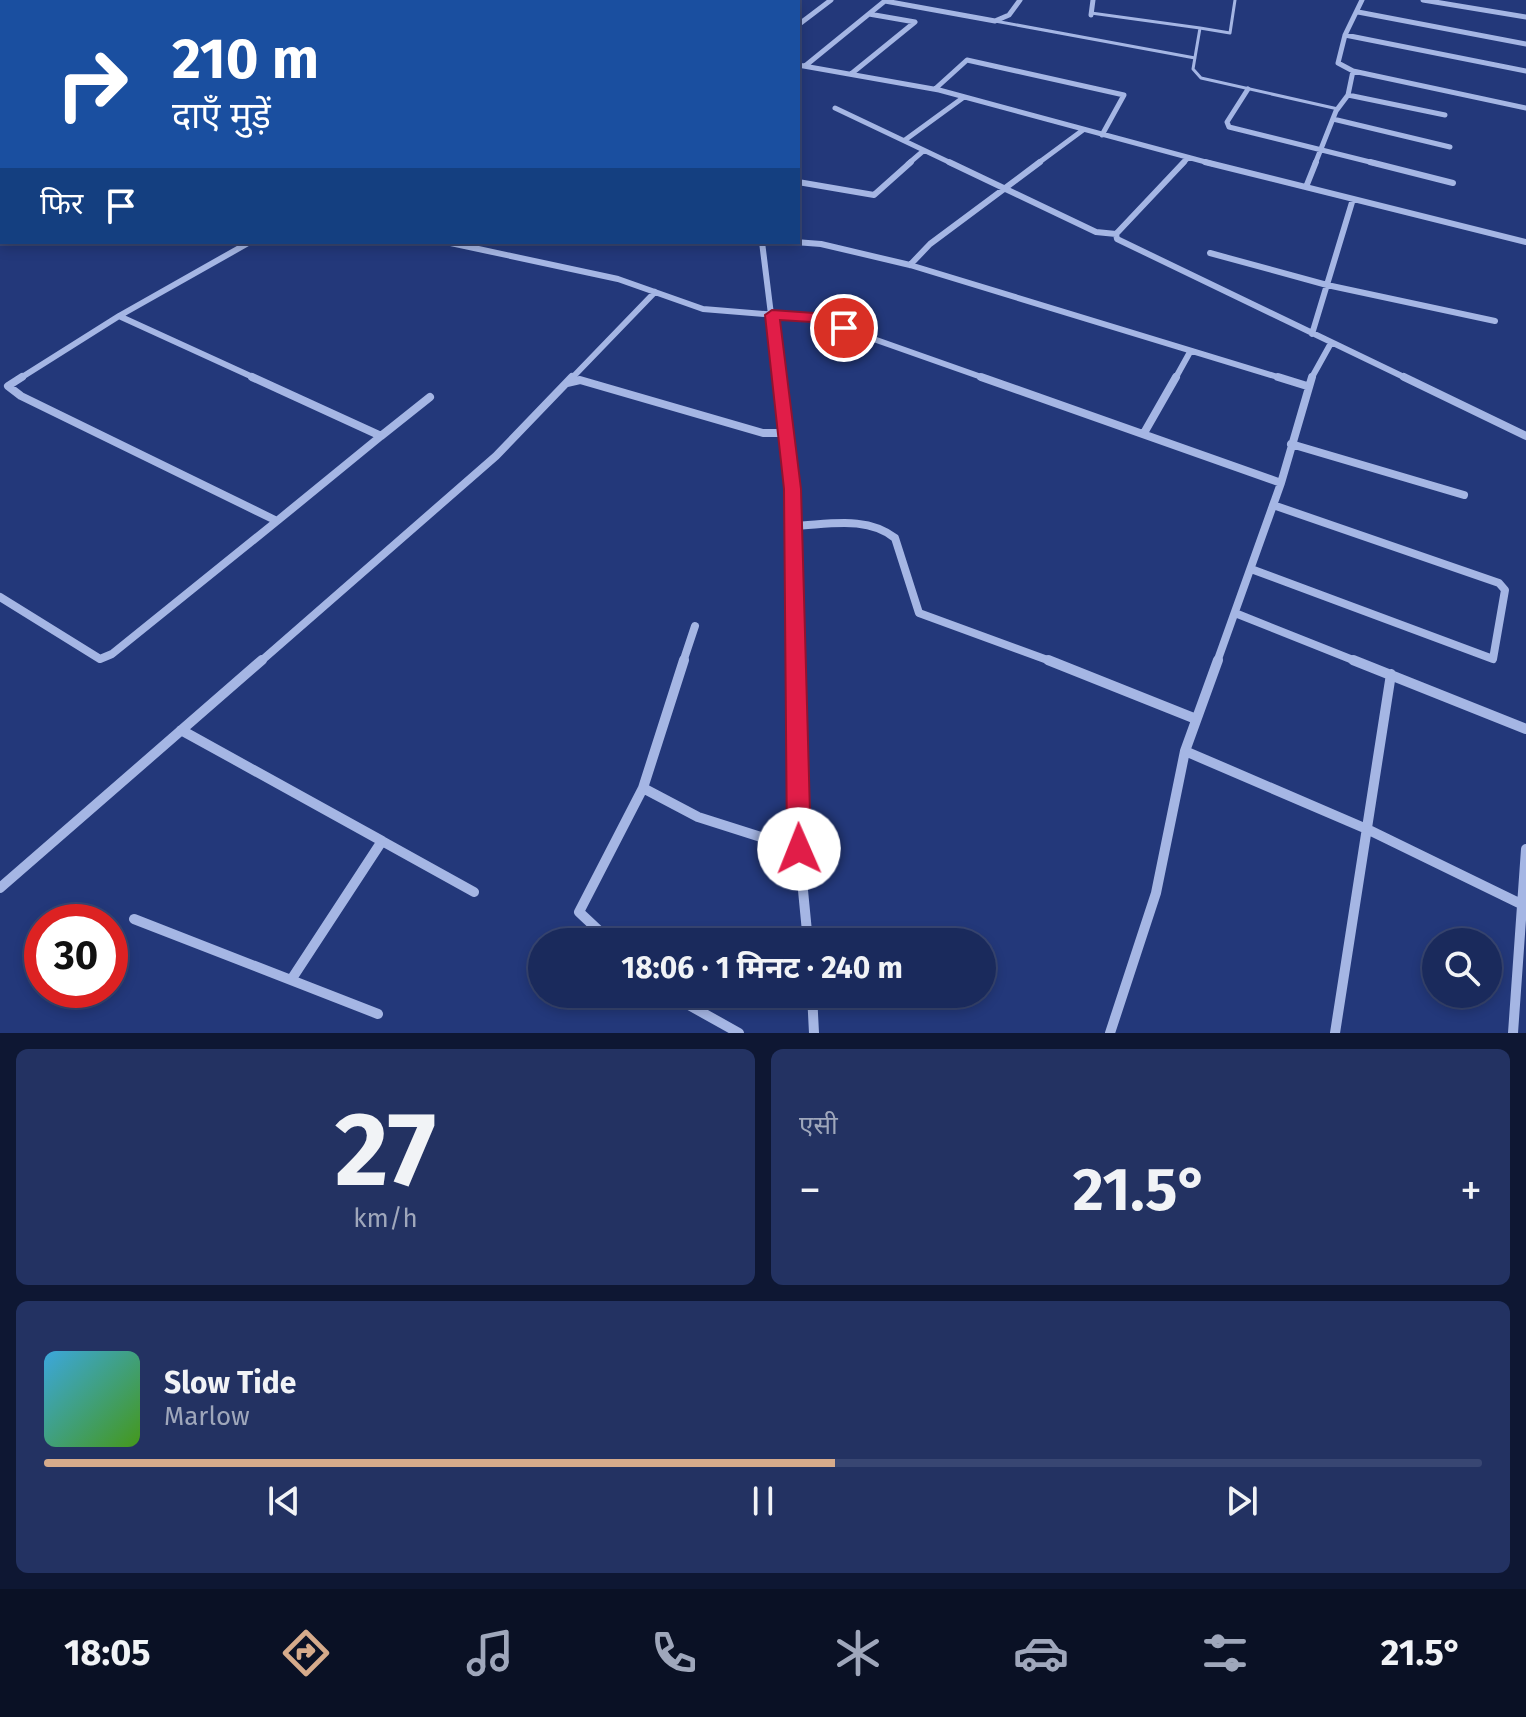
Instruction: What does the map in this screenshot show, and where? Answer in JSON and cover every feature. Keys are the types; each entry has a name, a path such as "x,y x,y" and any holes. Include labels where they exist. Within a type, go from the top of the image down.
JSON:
{"street":[{"path":"800,23 831,0"},
{"path":"801,65 886,1 995,21 1009,15 1020,0"},
{"path":"1091,14 1093,0"},
{"path":"1362,0 1345,35 1338,63 1353,71 1526,108"},
{"path":"1423,0 1526,17"},
{"path":"1358,12 1526,44"},
{"path":"851,74 915,22 869,14"},
{"path":"1345,35 1526,71"},
{"path":"935,89 967,60 1124,95 1102,135"},
{"path":"801,65 935,89 1188,158 1526,242"},
{"path":"1306,187 1333,119 1348,95 1353,71"},
{"path":"1248,89 1227,122 1229,127 1453,183"},
{"path":"1348,95 1445,115"},
{"path":"905,140 964,97"},
{"path":"835,108 905,140 922,152 1096,232 1116,234 1123,244 1526,436"},
{"path":"1333,119 1450,147"},
{"path":"910,265 930,244 1083,130"},
{"path":"800,182 874,195 922,152"},
{"path":"1116,234 1188,158"},
{"path":"1312,334 1353,199"},
{"path":"800,242 821,244 910,265 1307,386"},
{"path":"246,244 119,316 8,386 21,396 277,521"},
{"path":"455,244 618,279 703,309 814,318 1281,483"},
{"path":"762,244 786,433 793,526 799,849 807,928"},
{"path":"1210,253 1327,285 1495,321"},
{"path":"0,888 496,456 655,292"},
{"path":"119,316 381,436"},
{"path":"1110,1033 1156,893 1185,751 1281,483 1307,386 1331,343"},
{"path":"1144,433 1190,352"},
{"path":"566,384 580,380 763,433 786,433"},
{"path":"0,597 100,659 112,654 430,397"},
{"path":"1291,444 1464,495"},
{"path":"1251,569 1493,659 1505,590 1499,583 1273,505"},
{"path":"793,526 873,525 887,529 895,538 919,613 1196,719"},
{"path":"1235,613 1526,729"},
{"path":"596,928 579,912 643,788 695,626"},
{"path":"1335,1033 1391,674"},
{"path":"181,730 474,892"},
{"path":"1185,751 1369,830 1521,904"},
{"path":"643,788 665,803 764,840 799,849"},
{"path":"291,980 382,841"},
{"path":"1513,1033 1521,971 1521,904 1526,849"},
{"path":"0,876 15,876"},
{"path":"134,919 378,1014"},
{"path":"694,1008 739,1033"},
{"path":"813,1008 814,1033"}],"lane":[{"path":"1091,14 1230,33 1235,0"},
{"path":"995,21 1195,58"},
{"path":"1200,28 1193,69 1201,78 1338,109"}],"route":[{"path":"799,849 793,489 772,315 814,318 844,328"}]}
